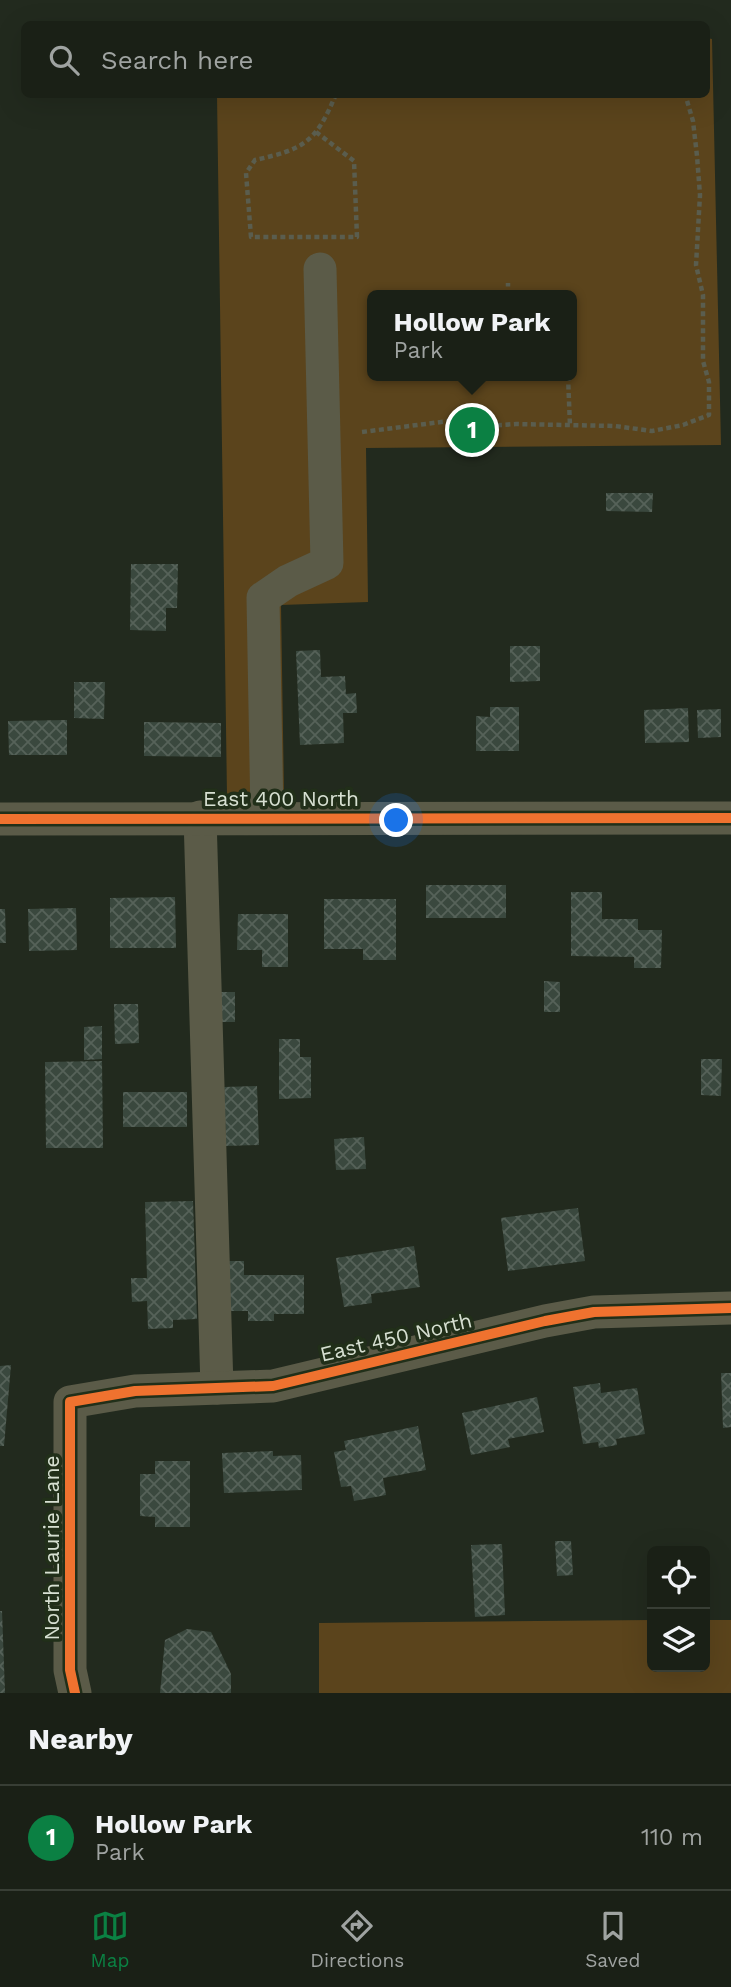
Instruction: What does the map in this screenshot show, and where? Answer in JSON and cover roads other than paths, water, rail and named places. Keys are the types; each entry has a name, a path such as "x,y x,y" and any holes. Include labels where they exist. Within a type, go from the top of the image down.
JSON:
{"street":[{"path":"267,817 263,598 288,580 327,563 320,269"},
{"path":"200,817 216,1388"},
{"name":"East 400 North","path":"0,818 731,818"},
{"name":"East 450 North","path":"70,1402 135,1391 273,1386 545,1321 594,1312 731,1308"},
{"name":"North Laurie Lane","path":"70,1402 70,1670 75,1693"}],"place":[{"name":"Hollow Park","path":"472,430"}]}
